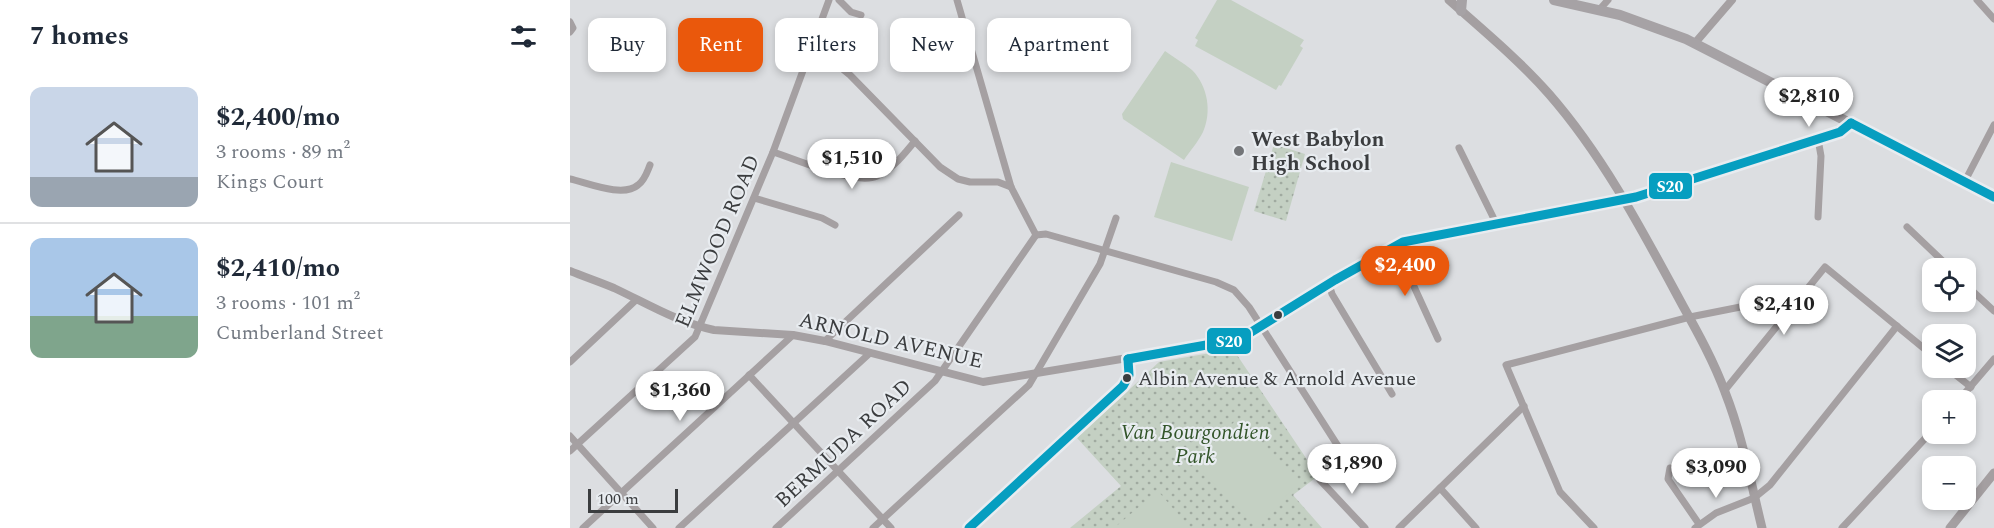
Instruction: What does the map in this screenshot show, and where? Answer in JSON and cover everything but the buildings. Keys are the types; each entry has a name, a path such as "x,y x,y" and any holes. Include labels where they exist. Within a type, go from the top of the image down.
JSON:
{"main road":[{"path":"1449,0 1462,5 1549,94 1587,142 1624,200 1690,317 1725,390 1735,420 1762,528"},
{"path":"1554,0 1600,9 1652,25 1695,43 1994,197"},
{"path":"1950,528 1994,473"}],"street":[{"name":"ELMWOOD ROAD","path":"822,18 829,0"},
{"path":"839,0 851,12 861,15"},
{"path":"957,0 1011,187 1036,236 1046,234 1105,250 1216,282 1234,290 1262,327 1352,468"},
{"path":"1600,9 1608,0"},
{"path":"1695,43 1732,0"},
{"path":"1977,0 1994,19"},
{"path":"570,22 573,28 570,32"},
{"name":"ELMWOOD ROAD","path":"570,451 695,338 773,152 802,72"},
{"path":"845,72 939,166 958,179 970,182 998,182 1011,187"},
{"name":"ARNOLD AVENUE","path":"570,272 615,289 668,316 701,327 714,330 793,335 825,341 983,382 1227,343 1244,338 1395,245 1410,240 1624,200 1843,131 1851,123"},
{"path":"1965,181 1994,125"},
{"path":"1818,139 1821,156 1818,217"},
{"path":"773,152 852,178 865,179 886,171 915,141"},
{"path":"1460,148 1497,225"},
{"path":"570,179 620,191 630,190 645,177 650,165"},
{"path":"754,198 822,218 835,225"},
{"path":"825,341 959,215"},
{"path":"873,528 1029,385 1100,264 1116,218"},
{"path":"1907,226 1940,258"},
{"name":"BERMUDA ROAD","path":"776,528 935,381 1036,236"},
{"path":"1395,245 1438,339"},
{"path":"1725,390 1825,267 1922,347"},
{"path":"1329,284 1332,294 1392,394"},
{"path":"1976,294 1994,311"},
{"path":"1594,528 1560,492 1506,365 1690,317 1802,295"},
{"path":"570,362 636,300"},
{"path":"1670,468 1668,479 1697,526 1716,513 1755,498 1770,485 1897,326"},
{"path":"583,528 793,335"},
{"path":"679,528 870,353"},
{"path":"969,528 1123,386 1129,375 1128,359"},
{"path":"1968,390 1994,359"},
{"path":"749,375 891,528"},
{"path":"1960,378 1971,387"},
{"path":"1399,528 1524,406"},
{"path":"570,436 653,528"},
{"path":"1842,528 1922,442"},
{"path":"1320,480 1365,528"},
{"path":"1440,488 1476,528"}],"green space":[{"path":"1217,0 1231,0 1304,40 1300,46 1303,48 1281,86 1279,85 1276,90 1195,46 1198,40 1195,38"},
{"path":"1165,51 1192,70 1202,84 1207,100 1206,124 1203,132 1184,160 1123,119 1122,114"},
{"path":"1274,144 1305,154 1286,221 1254,211"},
{"path":"1171,162 1249,187 1232,241 1154,217"},
{"name":"Van Bourgondien Park","path":"1233,349 1318,476 1293,495 1322,528 1070,528 1121,486 1077,438 1159,362"},
{"path":"1237,419 1300,482 1256,525 1193,463"},
{"path":"1158,491 1190,528 1114,528"}],"transit line":[{"name":"S20","path":"1851,123 1994,197"},
{"name":"S20","path":"1128,359 1240,339 1335,280 1403,242 1636,197 1840,132 1851,123"},
{"name":"S20","path":"969,528 1123,386 1129,375 1128,359"}],"place":[{"name":"West Babylon High School","path":"1239,151"},
{"name":"Albin Avenue & Arnold Avenue","path":"1127,378"}]}
